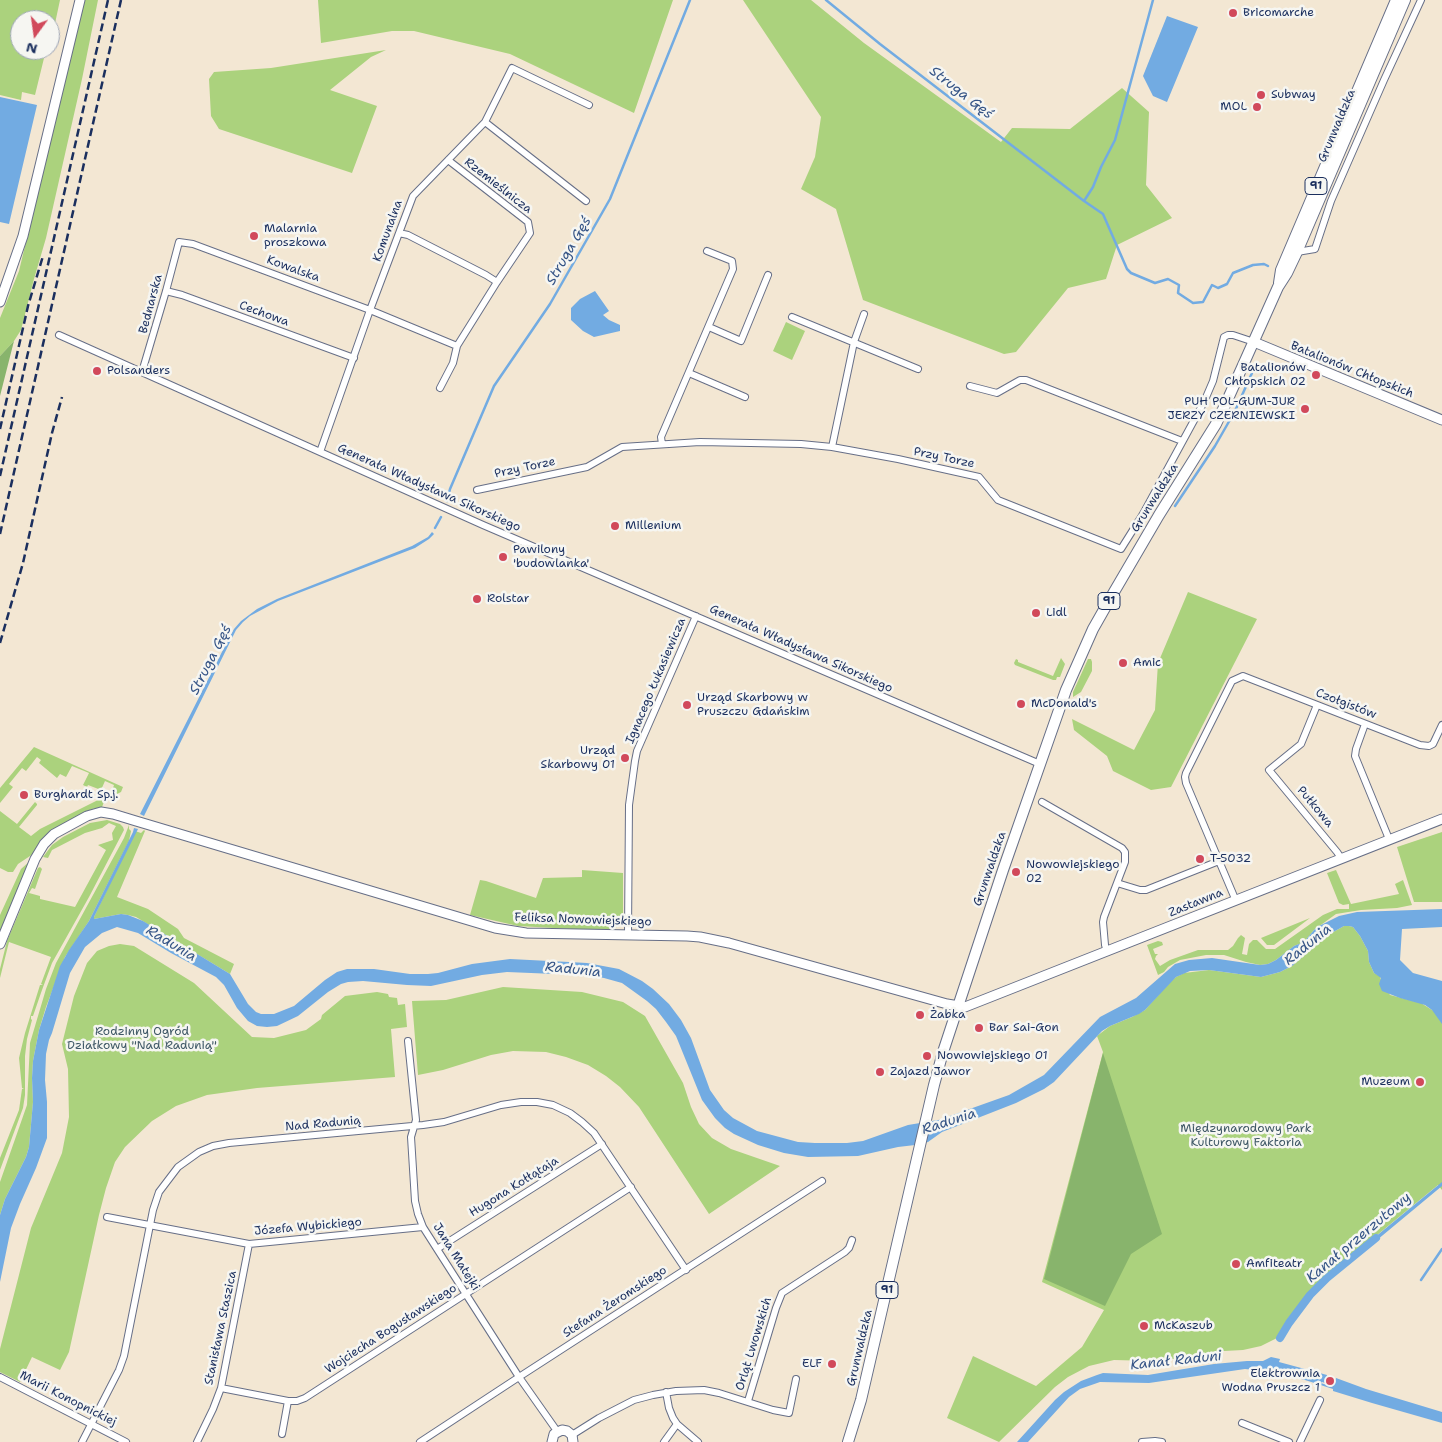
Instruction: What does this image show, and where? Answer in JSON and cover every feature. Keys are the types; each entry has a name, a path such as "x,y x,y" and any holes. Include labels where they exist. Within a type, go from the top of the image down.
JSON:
{"main road":[{"name":"Grunwaldzka","path":"1278,287 1281,270 1396,0"},
{"name":"Grunwaldzka","path":"848,1442 861,1400 934,1085 1002,870 1066,690 1094,630 1159,515 1216,424 1278,287 1297,252 1405,0"}],"street":[{"path":"0,302 23,236 80,0"},
{"path":"1297,252 1314,249 1331,201 1421,0"},
{"name":"Komunalna","path":"320,452 413,196 485,122 512,68 589,105"},
{"path":"485,122 586,201"},
{"name":"Rzemieślnicza","path":"440,388 453,363 457,346 530,233 528,222 448,160"},
{"path":"399,233 408,235 486,274 497,282"},
{"name":"Kowalska","path":"179,242 193,244 370,310"},
{"name":"Bednarska","path":"142,372 179,242"},
{"path":"662,444 661,438 733,269 732,262 707,251"},
{"path":"709,327 741,341 768,275"},
{"name":"Cechowa","path":"166,291 182,295 354,358"},
{"path":"370,310 457,346"},
{"path":"832,447 854,342 864,314"},
{"path":"792,317 918,369"},
{"name":"Generała Władysława Sikorskiego","path":"60,334 484,525 1040,764"},
{"name":"Grunwaldzka","path":"1121,549 1143,514 1204,402 1213,381 1224,337 1234,335 1254,342"},
{"name":"Batalionów Chłopskich","path":"1254,342 1442,420"},
{"path":"689,373 746,397"},
{"path":"970,386 997,393 1020,380 1026,380 1182,442"},
{"name":"Przy Torze","path":"476,490 587,467 622,447 733,442 801,444 832,447 898,459 979,477 998,500 1121,549"},
{"name":"Ignacego Łukasiewicza","path":"628,934 629,805 637,751 696,616"},
{"name":"Czołgistów","path":"1218,861 1185,777 1232,681 1243,676 1424,746 1433,744 1442,726"},
{"name":"Pułkowa","path":"1317,704 1301,744 1270,770 1326,837 1341,858"},
{"path":"1366,724 1355,756 1389,839"},
{"path":"1042,802 1122,848 1125,852 1125,862 1104,917 1107,952"},
{"name":"Feliksa Nowowiejskiego","path":"0,944 35,859 47,840 54,834 94,813 108,813 495,928 526,932 691,936 729,943 958,1006"},
{"name":"Zastawna","path":"958,1006 965,1007 974,1004 1442,819"},
{"path":"1117,883 1146,890 1218,861 1236,900"},
{"name":"Jana Matejki","path":"408,1041 416,1120 411,1137 415,1202 418,1214 423,1227 437,1249 519,1377 557,1432"},
{"name":"Nad Radunią","path":"82,1442 119,1370 124,1356 152,1210 159,1192 178,1167 199,1152 213,1146 414,1127 444,1122 502,1105 521,1102 553,1105 570,1113 594,1133 686,1270"},
{"name":"Hugona Kołłątaja","path":"437,1249 602,1144"},
{"name":"Stefana Żeromskiego","path":"420,1442 822,1181"},
{"name":"Wojciecha Bogusławskiego","path":"221,1388 288,1401 296,1401 311,1395 630,1187"},
{"name":"Józefa Wybickiego","path":"107,1216 250,1244 423,1227"},
{"name":"Orląt Lwowskich","path":"748,1401 782,1293 846,1252 852,1240"},
{"name":"Stanisława Staszica","path":"197,1442 221,1388 250,1244"},
{"name":"Marii Konopnickiej","path":"0,1378 126,1442"},
{"path":"552,1442 552,1437 557,1432 565,1430 572,1438 626,1404 643,1397 666,1392 704,1390 731,1395 767,1408 789,1413 796,1379"},
{"path":"666,1392 673,1418 677,1424 698,1442"},
{"path":"1300,1442 1320,1400"},
{"path":"282,1434 288,1401"},
{"path":"1242,1423 1289,1442"},
{"path":"664,1442 677,1424"},
{"path":"1142,1442 1155,1440 1162,1442"}],"green space":[{"path":"0,0 60,0 58,10 10,10 10,60 44,60 35,95 22,92 21,100 0,95"},
{"path":"84,0 98,0 46,238 21,330 0,356 0,318 19,271"},
{"path":"318,0 673,0 634,113 510,54 414,31 392,31 321,43"},
{"path":"743,0 811,0 864,43 1001,142 1012,128 1070,129 1122,88 1149,112 1146,185 1172,218 1117,245 1106,279 1068,288 1016,352 1004,354 863,300 836,209 801,189 815,157 821,117"},
{"path":"386,50 371,57 330,90 377,106 352,173 219,129 211,116 209,79 214,72 271,68"},
{"path":"786,322 805,331 792,360 773,351"},
{"path":"14,341 0,396 0,356"},
{"path":"1188,592 1257,619 1171,787 1151,790 1113,771 1107,756 1074,730 1072,719 1134,750 1155,710 1158,663"},
{"path":"1061,658 1065,664 1060,677 1057,677 1056,680 1014,663 1016,659 1018,662 1053,676"},
{"path":"1088,659 1091,659 1092,662 1092,671 1081,692 1073,697 1073,692"},
{"path":"34,747 123,787 121,792 113,796 114,785 105,781 101,790 83,785 89,773 72,766 66,777 60,774 57,778 39,763 41,760 37,757 26,771 22,768 9,784 13,787 0,803 0,788"},
{"path":"100,799 104,802 102,807 92,809 61,825 41,841 33,854 18,864 13,872 0,868 0,811 17,824 35,802 37,805 19,827 31,836 40,829"},
{"path":"107,820 120,824 124,830 52,963 33,1016 31,1016 32,1020 25,1056 25,1095 23,1108 0,1170 0,1158 19,1110 22,1089 24,1089 22,1088 19,1058 25,1033 40,985 43,985 41,984 51,957 9,942 0,978 0,969 7,941 40,867 42,869 35,889 32,888 29,893 40,896 40,899 75,907 106,850 98,845 113,840 112,833 116,826 109,823 102,828 85,833 52,850 48,858 43,857 52,845 63,837 90,823"},
{"path":"129,825 131,831 129,841 89,921 65,957 46,1007 33,1061 33,1102 29,1147 5,1199 0,1215 0,1182 27,1105 30,1043 46,989 56,963 124,838"},
{"path":"144,830 117,897 148,909 178,929 184,938 234,964 230,974 136,917 121,914 94,919 135,831 141,833"},
{"path":"1442,832 1442,902 1414,902 1397,847"},
{"path":"30,861 1,931 0,915 21,869"},
{"path":"582,870 623,873 623,914 620,925 608,931 518,926 470,915 480,880 536,898 543,878 582,877"},
{"path":"1336,870 1351,904 1399,894 1395,884 1403,880 1412,905 1336,914 1314,930 1304,942 1294,946 1268,964 1260,965 1224,955 1206,955 1180,960 1158,975 1147,945 1158,941 1162,942 1163,945 1153,949 1155,954 1158,954 1155,959 1160,966 1170,960 1198,950 1228,950 1241,935 1245,938 1242,954 1247,955 1249,944 1253,940 1257,940 1266,949 1275,949 1323,915 1337,909 1349,909 1349,904 1343,905 1339,903 1327,873"},
{"path":"1310,918 1274,945 1267,945 1261,938"},
{"name":"Międzynarodowy Park Kulturowy Faktoria","path":"1344,926 1353,927 1360,936 1368,951 1369,962 1374,973 1380,976 1390,995 1421,1003 1432,1010 1442,1013 1442,1190 1438,1185 1326,1277 1289,1317 1277,1338 1261,1346 1153,1361 1114,1360 1089,1366 1068,1377 1055,1387 999,1442 947,1418 973,1356 1036,1386 1082,1347 1104,1310 1042,1282 1103,1052 1097,1036 1110,1026 1145,1010 1170,982 1184,973 1209,970 1261,977 1280,972 1292,966 1328,935"},
{"name":"Rodzinny Ogród Działkowy \"Nad Radunią\"","path":"120,944 134,946 194,983 252,1037 274,1038 306,1030 321,1019 322,1015 345,996 377,992 397,998 398,1005 405,1004 407,1027 391,1029 395,1077 257,1088 207,1095 176,1106 152,1121 125,1147 115,1162 99,1215 69,1352 60,1370 32,1357 20,1382 0,1372 0,1349 31,1228 62,1153 69,1117 68,1069 62,1044 74,996 87,963 97,951"},
{"path":"503,987 582,992 623,1002 645,1016 683,1083 699,1124 712,1138 731,1149 780,1166 709,1214 639,1107 620,1087 588,1065 546,1052 513,1051 491,1055 443,1070 418,1075 412,1001 446,1000"},
{"path":"1103,1053 1162,1234 1131,1254 1105,1306 1044,1279"}],"water":[{"path":"1167,16 1198,27 1167,102 1153,96 1143,76"},
{"path":"0,97 37,105 9,224 0,222"},
{"path":"595,291 609,311 603,315 620,325 620,331 594,337 583,331 571,320 571,308 580,299"},
{"path":"432,532 434,534 429,539 415,548 278,601 250,616 243,622 236,630 144,816 140,814 227,642 241,621 257,609 277,599 412,546 428,537"},
{"name":"Radunia","path":"134,828 138,829 94,919 121,914 143,921 230,974 248,1004 256,1012 274,1014 294,1006 325,980 337,972 347,969 374,969 410,974 428,974 472,964 510,959 587,963 619,969 653,989 669,1004 681,1020 691,1038 710,1090 724,1110 733,1118 757,1131 798,1142 847,1143 863,1141 908,1125 944,1119 1009,1095 1044,1075 1100,1017 1136,998 1175,964 1189,960 1212,958 1260,965 1268,964 1294,946 1304,942 1319,926 1339,916 1357,912 1442,909 1442,927 1402,929 1400,960 1413,973 1442,981 1442,1024 1432,1010 1425,1005 1382,991 1379,984 1381,978 1374,973 1369,962 1368,951 1360,936 1353,927 1344,926 1328,935 1292,966 1280,972 1261,977 1209,970 1190,971 1176,977 1145,1010 1102,1031 1054,1082 1044,1089 1016,1103 942,1132 928,1142 858,1156 808,1157 784,1153 758,1145 725,1128 702,1100 676,1036 656,1009 622,983 576,973 507,972 482,975 431,986 363,981 348,982 328,992 298,1016 277,1026 257,1026 248,1021 237,1008 224,985 216,977 138,933 117,927 102,933 85,947 70,973 46,1054 47,1138 11,1228 0,1282 0,1215 5,1199 29,1147 33,1102 33,1061 39,1030 60,966 89,921"},
{"path":"1442,1182 1442,1186 1371,1245 1369,1242"},
{"path":"1271,1357 1280,1359 1279,1362 1327,1375 1325,1383 1321,1383 1332,1387 1336,1378 1442,1412 1442,1423 1333,1391 1333,1389 1305,1380 1274,1372 1245,1369 1149,1383 1100,1382 1080,1389 1069,1397 1028,1442 1017,1442 1064,1392 1081,1381 1097,1375 1103,1373 1148,1375 1214,1364 1263,1361"}],"waterway":[{"name":"Struga Gęś","path":"447,501 450,489 494,386 550,304 610,199 690,0"},
{"name":"Struga Gęś","path":"826,0 880,44 1103,214 1127,269 1131,273 1155,283 1168,279 1179,285 1178,293 1193,303 1203,302 1212,285 1218,288 1227,284 1233,273 1253,265 1264,264 1268,266"},
{"path":"1084,201 1093,187 1115,140 1153,0"},
{"path":"1175,506 1215,446 1235,411 1256,364"},
{"name":"Struga Gęś","path":"435,528 441,517"},
{"name":"Kanał przerzutowy","path":"1280,1338 1310,1295 1327,1278 1376,1238"},
{"path":"1421,1280 1442,1249"}],"railway":[{"path":"0,476 108,0"},
{"path":"0,534 121,0"},
{"path":"0,429 28,306 43,256"},
{"path":"0,643 23,563 52,433 62,397"}],"place":[{"name":"Bricomarche","path":"1233,13"},
{"name":"Subway","path":"1261,95"},
{"name":"MOL","path":"1257,107"},
{"name":"Malarnia proszkowa","path":"254,236"},
{"name":"Polsanders","path":"97,371"},
{"name":"Batalionów Chłopskich 02","path":"1316,375"},
{"name":"PUH POL-GUM-JUR JERZY CZERNIEWSKI","path":"1305,409"},
{"name":"Millenium","path":"615,526"},
{"name":"Pawilony 'budowlanka'","path":"503,557"},
{"name":"Rolstar","path":"477,599"},
{"name":"Lidl","path":"1036,613"},
{"name":"Amic","path":"1123,663"},
{"name":"McDonald's","path":"1021,704"},
{"name":"Urząd Skarbowy w Pruszczu Gdańskim","path":"687,705"},
{"name":"Urząd Skarbowy 01","path":"625,758"},
{"name":"Burghardt Sp.j.","path":"24,795"},
{"name":"T-5032","path":"1200,859"},
{"name":"Nowowiejskiego 02","path":"1016,872"},
{"name":"Żabka","path":"920,1015"},
{"name":"Bar Sai-Gon","path":"979,1028"},
{"name":"Nowowiejskiego 01","path":"927,1056"},
{"name":"Zajazd Jawor","path":"880,1072"},
{"name":"Muzeum","path":"1420,1082"},
{"name":"Amfiteatr","path":"1236,1264"},
{"name":"McKaszub","path":"1144,1326"},
{"name":"ELF","path":"832,1364"},
{"name":"Elektrownia Wodna Pruszcz 1","path":"1330,1381"}],"water label":[{"name":"Kanał Raduni","path":"1176,1361"}]}
